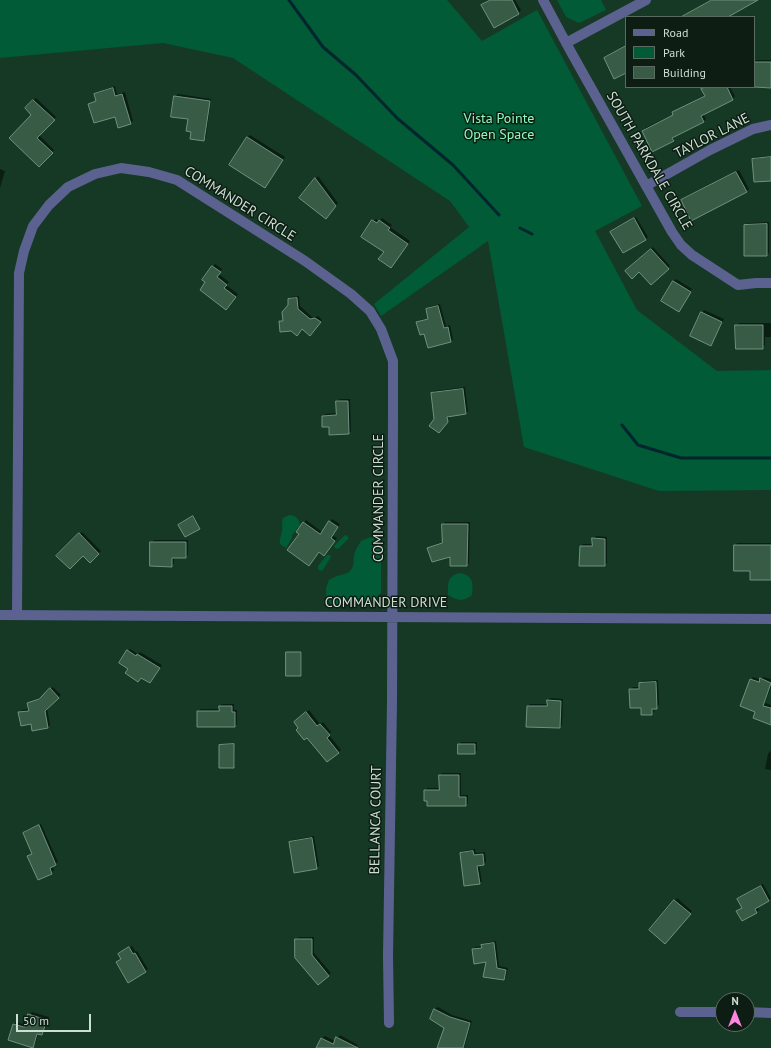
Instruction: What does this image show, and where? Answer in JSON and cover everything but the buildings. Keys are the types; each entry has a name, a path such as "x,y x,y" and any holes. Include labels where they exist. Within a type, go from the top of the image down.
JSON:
{"street":[{"name":"SOUTH PARKDALE CIRCLE","path":"543,0 646,186 681,245 692,255 738,285 771,282"},
{"path":"566,43 646,0"},
{"name":"TAYLOR LANE","path":"646,186 753,128 771,124"},
{"name":"COMMANDER CIRCLE","path":"17,614 20,272 24,250 33,226 48,205 68,187 95,174 121,168 149,172 177,180 305,261 348,291 370,311 378,323 393,361 392,616"},
{"name":"COMMANDER DRIVE","path":"0,615 771,619"},
{"name":"BELLANCA COURT","path":"389,1023 388,956 392,616"},
{"path":"680,1012 715,1012"},
{"path":"755,1012 771,1012"}],"green space":[{"name":"Vista Pointe Open Space","path":"0,0 447,0 482,41 537,10 642,206 595,231 637,310 717,371 771,370 771,490 659,491 524,447 488,241 381,316 374,304 469,227 450,201 233,58 163,43 0,58"},
{"path":"557,0 601,0 606,10 579,23 566,17"},
{"path":"289,515 296,517 299,520 300,525 292,535 292,538 286,548 280,544 280,541 283,518"},
{"path":"345,535 349,538 338,549 335,548 334,546"},
{"path":"373,537 376,542 381,545 381,593 375,598 372,605 332,606 326,597 326,588 329,580 349,572 353,565 355,551 361,541"},
{"path":"327,555 330,555 331,557 322,571 319,570 318,566"},
{"path":"460,573 465,574 470,578 473,587 472,595 463,600 455,599 448,595 448,584 450,578"}],"waterway":[{"path":"289,0 323,47 356,75 397,118 453,165 499,215"},
{"path":"520,228 532,234"},
{"path":"622,425 638,445 681,458 771,458"}]}
